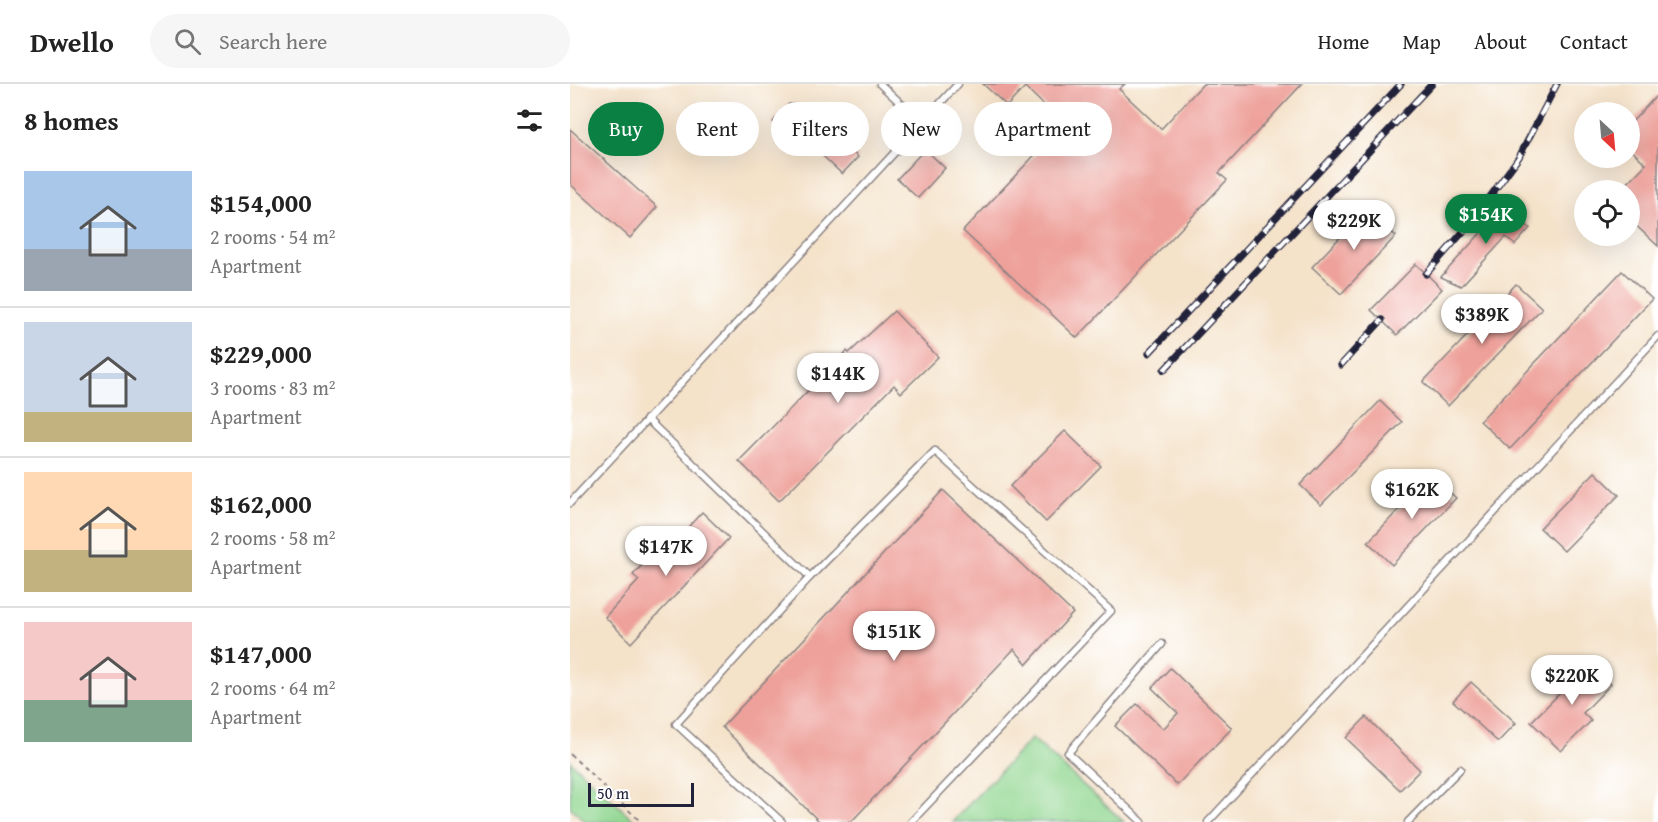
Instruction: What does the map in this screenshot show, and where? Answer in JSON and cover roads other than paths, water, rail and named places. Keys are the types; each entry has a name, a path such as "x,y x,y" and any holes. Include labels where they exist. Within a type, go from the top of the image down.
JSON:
{"lane":[{"path":"880,84 899,102"},
{"path":"941,102 958,84"},
{"path":"570,503 891,156"},
{"path":"1208,822 1658,336"},
{"path":"647,419 810,577"},
{"path":"782,822 676,724 810,577 935,451 1111,611 911,822"},
{"path":"1142,822 1068,753 1162,644"},
{"path":"1408,822 1460,769"}],"railway":[{"path":"1149,353 1401,84"},
{"path":"1164,370 1432,84"},
{"path":"1426,274 1470,224 1519,157 1557,84"},
{"path":"1341,365 1382,320"}]}
